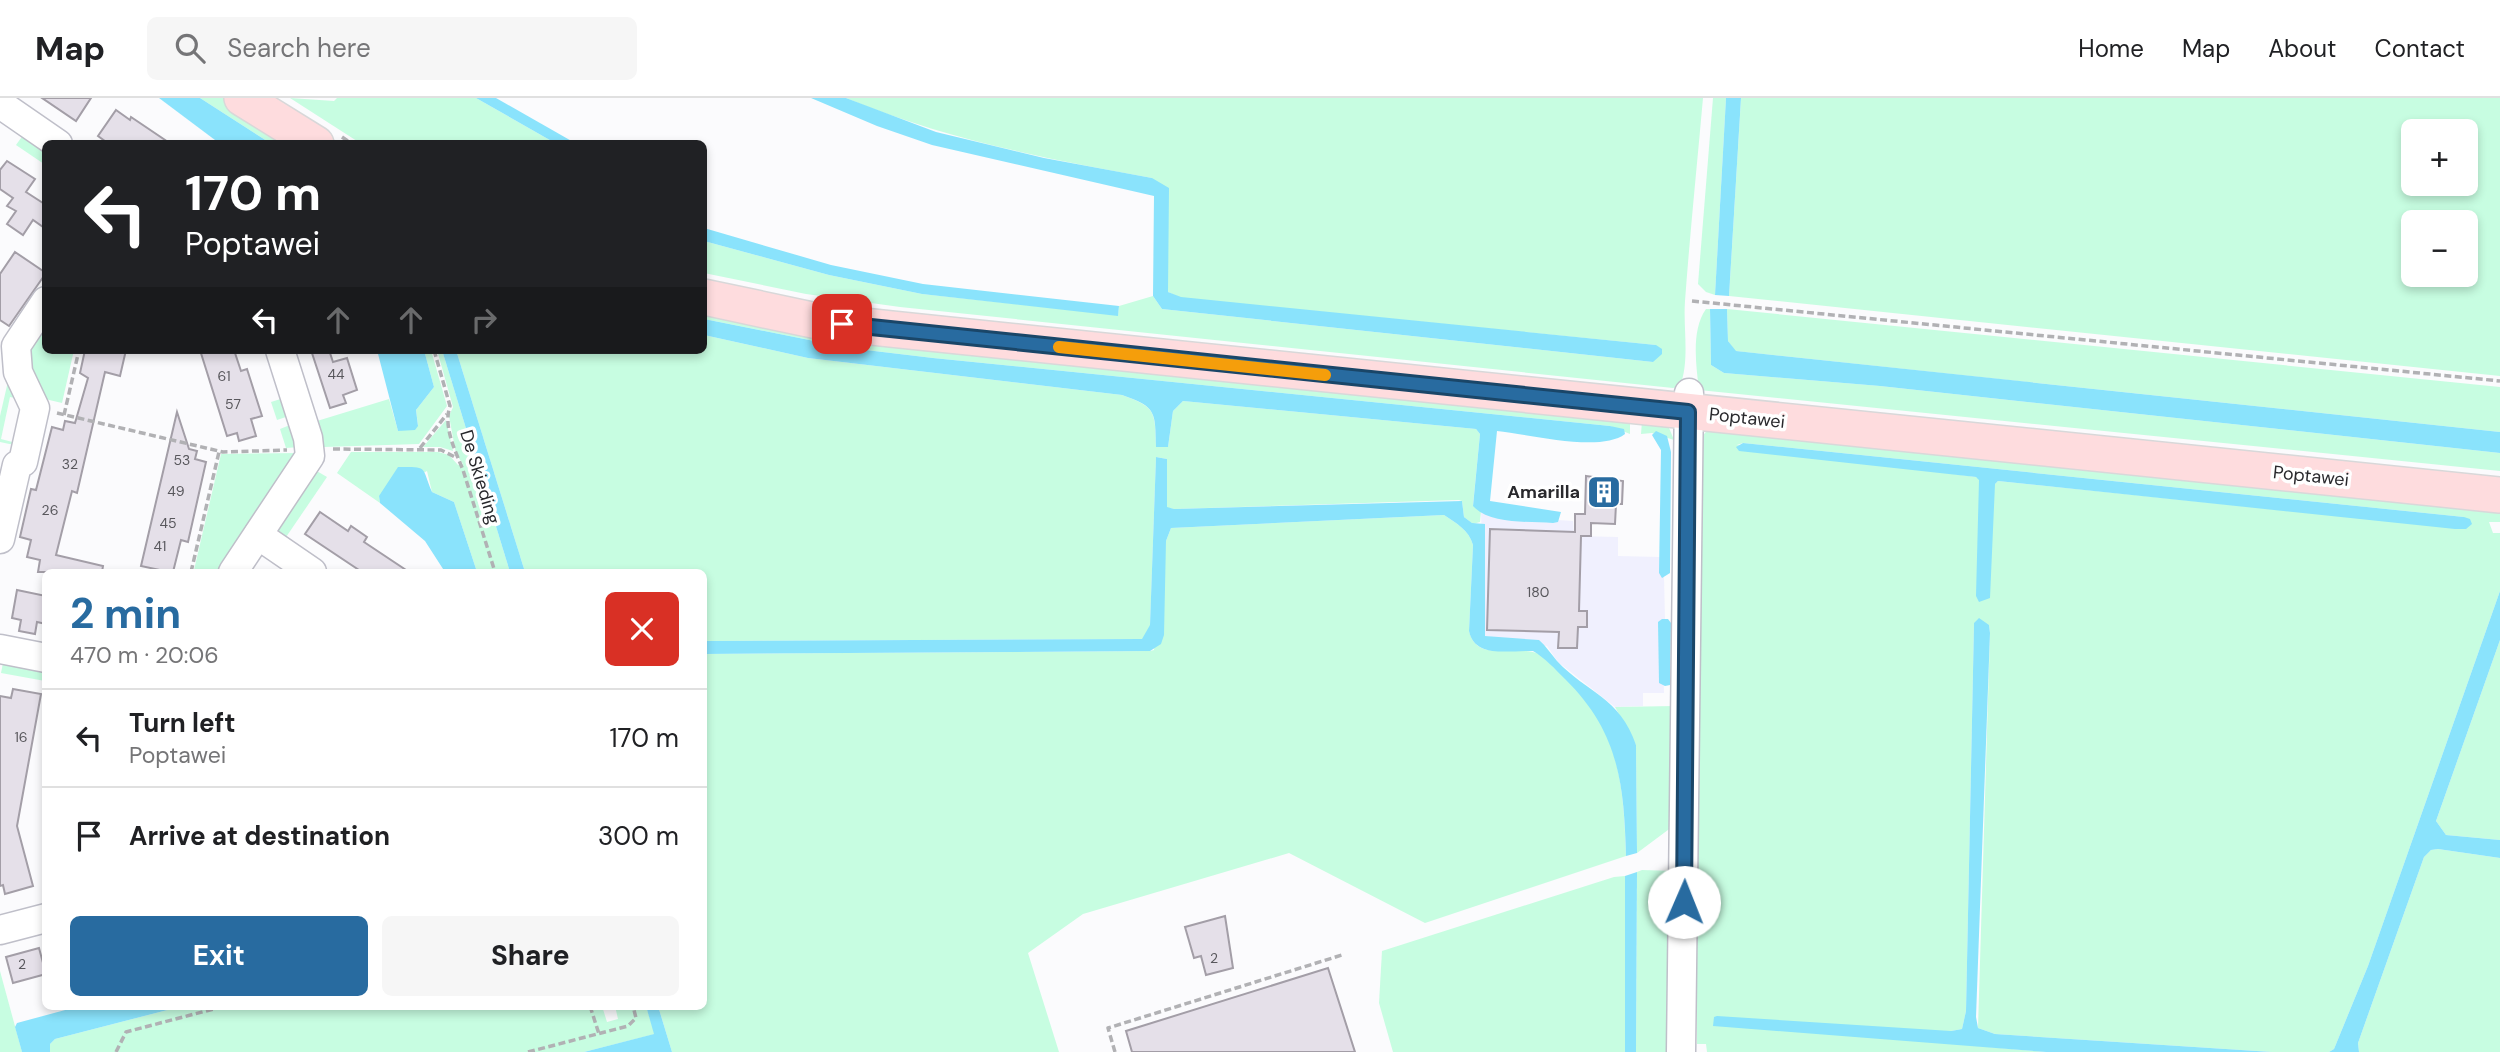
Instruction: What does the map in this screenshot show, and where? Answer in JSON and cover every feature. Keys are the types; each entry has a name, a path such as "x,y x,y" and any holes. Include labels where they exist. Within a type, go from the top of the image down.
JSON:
{"main road":[{"path":"242,98 310,140"},
{"name":"Poptawei","path":"707,298 842,324 1688,402 2500,495"}],"street":[{"path":"0,104 52,140"},
{"path":"0,539 17,466 23,462 35,408 18,372 16,346 42,307"},
{"path":"235,569 305,466 310,449 281,354"},
{"path":"1681,1052 1688,402"},
{"path":"258,535 308,569"},
{"path":"0,649 42,656"},
{"path":"0,930 42,919"}],"path":[{"path":"1692,301 2500,381"},
{"path":"64,415 78,354"},
{"name":"De Skieding","path":"435,354 450,406 447,414 455,457 463,470 494,569"},
{"path":"35,408 219,451 419,449 441,450 455,457"},
{"path":"419,449 447,414"},
{"path":"192,569 219,451"},
{"path":"1115,1052 1108,1028 1342,955"},
{"path":"116,1052 126,1032 210,1010"},
{"path":"591,1010 599,1034"},
{"path":"528,1052 633,1024 636,1018 634,1010"}],"shaded area":[{"path":"1481,511 1492,516 1573,521 1574,536 1618,537 1618,556 1660,557 1659,573 1664,577 1664,693 1643,693 1643,706 1615,707 1558,662 1547,646 1485,636"}],"green space":[{"path":"200,98 228,98 296,140 265,140"},
{"path":"290,98 334,101 337,98 476,98 550,140 355,140"},
{"path":"846,98 1703,98 1685,301 1685,366 1680,386 1673,388 900,307 806,294 707,274 707,242 829,275 922,294 1118,315 1119,306 1153,296 1162,309 1653,362 1656,345 1181,298 1168,292 1152,178 996,146"},
{"path":"1713,98 1726,98 1715,295 1706,292 1698,284"},
{"path":"1741,98 2500,98 2500,376 1729,296"},
{"path":"26,131 42,143 42,163 16,145"},
{"path":"707,308 1630,418 1630,434 1610,426 849,348 707,320"},
{"path":"1706,309 1710,309 1711,365 1724,373 1880,386 2500,453 2500,471 1699,390 1696,337"},
{"path":"1727,309 2500,387 2500,432 1735,351 1728,341"},
{"path":"42,320 42,354 73,354 62,403 45,399 23,350"},
{"path":"707,336 808,358 1122,395 1142,403 1151,412 1155,425 1156,447 1168,447 1173,411 1183,401 1476,429 1480,434 1473,505 1481,511 1480,522 1473,524 1464,517 1462,501 1459,500 1167,508 1167,459 1156,457 1150,626 1143,639 707,641 707,569 524,569 457,354 707,354"},
{"path":"425,354 432,354 447,406 419,444 324,447 317,421 389,399 398,431 418,425 416,410 434,387"},
{"path":"438,354 443,354 509,569 476,569 454,502 432,492 427,471 379,496 380,503 337,473 351,452 438,452 449,455 458,465 463,464 456,454 449,416 453,407"},
{"path":"9,377 25,400 10,397 1,439 20,444 19,446 0,442 0,416"},
{"path":"287,397 292,415 277,420 271,402"},
{"path":"1665,418 1674,440 1652,433 1641,434 1642,421"},
{"path":"446,420 453,451 440,447 423,447"},
{"path":"295,423 300,447 286,448 280,429"},
{"path":"1713,423 2500,504 2500,522 2489,522 2493,533 2500,533 2500,591 2368,966 2334,1049 2329,1052 2272,1052 1995,1034 1978,1028 1990,633 1989,625 1974,623 1966,1011 1962,1029 1951,1031 1967,1045 2046,1052 1707,1052 1706,1044 1697,1044 1697,443","holes":["1743,443 2464,517 2466,529 1998,481 1995,484 1976,477 1737,445"]},
{"path":"301,453 225,569 194,569 221,454"},
{"path":"315,470 327,477 282,543 275,532"},
{"path":"1444,515 1457,524 1465,531 1473,545 1469,631 1473,641 1489,650 1541,655 1587,701 1608,737 1619,775 1626,856 1425,923 1289,853 1083,914 1028,953 1059,1052 672,1052 659,1010 707,1010 707,654 1154,650 1166,541 1171,528"},
{"path":"2500,640 2500,840 2446,835 2436,821"},
{"path":"4,658 42,664 42,680 1,673"},
{"path":"1675,706 1676,824 1637,853 1636,745 1615,707"},
{"path":"2431,850 2500,858 2500,1052 2359,1052 2358,1043 2424,857"},
{"path":"1675,871 1673,1052 1636,1052 1637,872"},
{"path":"1625,876 1625,1052 1393,1052 1379,1003 1382,951 1614,877"},
{"path":"0,971 22,1052 0,1052"},
{"path":"167,1010 603,1010 607,1022 618,1019 616,1010 647,1010 655,1034 584,1052 50,1052 50,1044 55,1039"}],"water":[{"path":"159,98 200,98 265,140 215,140"},
{"path":"476,98 496,98 570,140 550,140"},
{"path":"811,98 846,98 936,132 1044,158 1152,178 1169,188 1168,292 1181,297 1656,345 1662,349 1662,354 1653,362 1162,309 1153,296 1154,196 932,145 877,126"},
{"path":"1726,98 1741,98 1729,296 1715,295"},
{"path":"707,229 831,265 923,284 1119,306 1118,316 922,294 829,275 707,242"},
{"path":"1710,309 1727,309 1728,341 1736,351 2500,432 2500,453 1880,386 1724,373 1711,365"},
{"path":"707,320 849,348 1610,426 1624,429 1625,434 1599,442 1582,442 1497,431 1490,501 1561,512 1558,522 1553,523 1510,521 1489,516 1473,506 1480,434 1476,429 1183,401 1173,411 1168,447 1156,447 1152,412 1142,403 1122,395 808,358 707,336"},
{"path":"378,354 425,354 434,387 416,410 418,426 415,430 398,431"},
{"path":"443,354 457,354 524,569 509,569"},
{"path":"1656,431 1667,436 1671,452 1670,573 1662,578 1659,573 1661,450 1652,435"},
{"path":"1743,443 2464,517 2470,519 2472,524 2466,529 2455,529 1998,481 1995,484 1990,598 1979,602 1976,596 1979,480 1976,477 1739,451 1736,447"},
{"path":"1156,457 1167,459 1167,507 1174,509 1462,501 1464,517 1472,523 1485,524 1485,636 1539,640 1568,672 1612,706 1629,729 1636,745 1637,853 1626,856 1623,805 1615,760 1608,739 1583,699 1554,668 1533,651 1494,651 1478,646 1472,640 1469,631 1473,545 1465,531 1444,515 1171,528 1166,541 1164,635 1161,644 1150,651 707,654 707,641 1142,639 1150,625"},
{"path":"398,467 415,467 422,470 432,492 454,502 476,569 443,569 425,541 380,503 379,496"},
{"path":"2500,591 2500,640 2436,821 2446,835 2500,840 2500,858 2438,849 2431,850 2424,857 2358,1043 2359,1052 2329,1052 2334,1049 2368,966"},
{"path":"1979,618 1989,625 1990,633 1976,1017 1978,1028 1995,1034 2272,1052 2046,1052 1713,1026 1714,1017 1717,1016 1951,1031 1962,1029 1966,1011 1974,623"},
{"path":"1668,619 1671,623 1670,685 1665,686 1659,683 1658,622"},
{"path":"1637,872 1636,1052 1625,1052 1625,876"},
{"path":"65,1010 167,1010 55,1039 50,1044 50,1052 22,1052 15,1027 17,1023"},
{"path":"647,1010 659,1010 672,1052 584,1052 654,1034"}],"building":[{"path":"42,98 91,98 76,121"},
{"path":"116,110 165,140 104,140 98,136"},
{"path":"7,161 35,179 26,192 42,202 42,226 33,220 23,235 7,224 16,211 7,206 13,198 0,189 0,170"},
{"path":"15,252 42,270 42,279 9,326 0,320 0,274"},
{"path":"84,354 125,354 120,376 105,372 77,493 72,491 56,555 103,566 102,569 42,569 42,572 38,572 40,560 27,557 31,540 20,537 31,489 36,490 52,427 63,430 65,421 75,423 88,378 80,373"},
{"path":"201,354 235,354 241,371 247,369 262,416 251,419 256,436 239,441 237,433 227,436"},
{"path":"312,354 330,354 333,362 347,358 357,390 343,395 346,403 330,408"},
{"path":"177,412 189,449 197,451 195,459 206,462 188,542 181,540 174,569 141,566"},
{"path":"1586,476 1623,481 1622,504 1616,504 1615,524 1591,523 1591,536 1581,536 1579,611 1587,611 1587,627 1578,627 1577,648 1558,648 1559,632 1487,630 1490,529 1575,532 1575,514 1585,514"},
{"path":"320,512 348,531 351,526 367,537 364,542 404,569 358,569 305,534"},
{"path":"17,590 42,595 42,623 37,622 35,634 19,631 21,620 12,618"},
{"path":"13,689 41,694 17,826 33,886 5,894 3,885 0,886 0,696 11,698"},
{"path":"1225,916 1233,968 1206,975 1201,956 1194,958 1185,927"},
{"path":"39,948 42,975 13,983 6,957"},
{"path":"1328,968 1355,1052 1132,1052 1126,1031"}],"slow traffic":[{"path":"1059,347 1325,375"}],"place":[{"name":"Amarilla","path":"1604,492"}],"route":[{"path":"842,324 1688,412 1684,902"}]}
